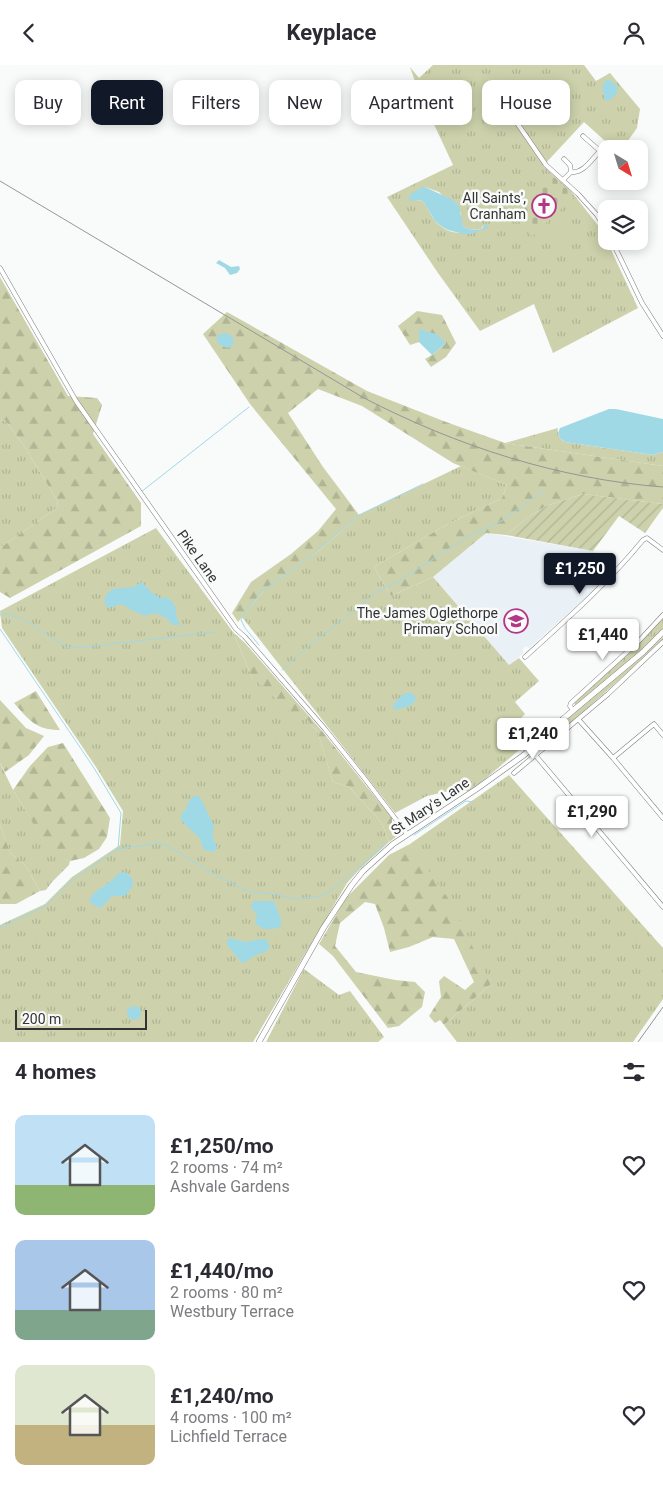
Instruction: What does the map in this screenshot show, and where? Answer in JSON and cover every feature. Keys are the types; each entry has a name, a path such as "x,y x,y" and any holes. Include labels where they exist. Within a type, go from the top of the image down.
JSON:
{"main road":[{"name":"St Mary's Lane","path":"259,1042 324,927 351,886 377,857 407,834 478,788 524,755 643,652 663,632"}],"street":[{"path":"518,125 546,165 578,194 598,218"},
{"path":"571,172 581,171 600,151 583,136"},
{"path":"564,159 570,165 571,172"},
{"path":"563,180 571,172"},
{"path":"616,250 642,303 663,335"},
{"name":"Pike Lane","path":"0,268 76,401 236,629 325,729 366,779 407,834"},
{"path":"526,657 590,598 622,565 642,540 647,538 663,550"},
{"path":"574,710 570,706 571,703 638,642 663,615"},
{"path":"514,773 628,676 662,644"},
{"path":"578,719 663,818"},
{"path":"613,758 654,724 663,735"},
{"path":"524,755 530,761"},
{"path":"536,755 663,907"}],"shaded area":[{"name":"The James Oglethorpe Primary School","path":"486,533 593,551 613,570 589,595 529,648 526,646 522,650 524,653 509,665 433,577"}],"green space":[{"path":"433,65 584,65 596,81 610,73 640,109 637,128 628,140 604,140 584,122 543,166 571,191 598,225 598,250 611,250 638,308 553,353 534,304 480,331 387,197 453,165 434,125 472,125 472,80 415,80 410,67 419,78","holes":["425,187 439,192 461,213 463,226 468,229 478,230 460,233 442,227 436,222 423,201 416,200"]},
{"path":"554,177 574,198 532,237 520,215 535,191"},
{"path":"569,222 576,232 557,246 550,236"},
{"path":"0,277 68,396 97,398 102,405 93,434 141,503 141,526 10,598 0,592 0,548 58,507 57,500 24,446 5,420 0,421"},
{"path":"607,305 612,315 591,325 586,315"},
{"path":"417,311 442,315 456,343 446,357 431,367 425,359 446,343 419,329 419,342 410,345 398,326"},
{"path":"227,312 367,391 505,443 663,466 663,504 583,494 546,506 506,535 486,533 433,577 391,596 374,567 446,525 502,498 507,485 453,463 362,406 318,389 288,413 323,467 359,515 321,549 265,589 238,622 232,613 251,582 291,554 318,531 336,509 250,404 203,334"},
{"path":"5,420 24,446 57,500 58,507 0,548 0,421"},
{"path":"558,428 559,436 565,442 653,455 663,452 663,466 505,443"},
{"path":"461,466 507,485 502,498 446,525 374,567 391,596 433,577 509,665 519,658 539,681 515,702 525,714 513,726 522,736 524,744 519,750 468,792 463,788 427,796 395,813 242,617 265,589 321,549 359,515"},
{"path":"583,494 663,504 663,508 645,533 619,516 593,551 506,535 546,506"},
{"path":"156,528 233,632 252,677 305,717 318,733 333,782 349,787 382,823 389,842 347,883 253,1042 0,1042 0,925 45,904 72,877 120,845 123,811 96,767 2,628 0,611"},
{"path":"663,617 663,629 641,651 575,705 574,702"},
{"path":"233,632 245,643 322,731 392,818 392,823 396,823 400,834 389,842 382,823 349,787 333,782 318,733 305,717 295,717 252,677"},
{"path":"663,637 618,681 529,756 529,753 574,712"},
{"path":"36,691 60,730 39,726 14,703"},
{"path":"0,700 26,728 44,736 29,755 5,772 0,763"},
{"path":"63,743 110,818 107,837 99,849 84,858 70,861 52,855 13,790 30,766 48,747"},
{"path":"0,763 13,790 52,854 70,861 69,865 46,890 40,891 25,865 11,854 0,825"},
{"path":"509,775 663,948 663,999 633,1042 457,1042 444,1025 491,984 410,844"},
{"path":"0,825 11,854 25,865 40,891 16,904 0,904"},
{"path":"410,844 450,901 491,984 444,1025 440,1020 435,1023 429,1016 441,997 439,981 444,976 465,990 474,982 454,939 433,937 409,947 390,952 375,904 365,902 340,923 335,946 356,972 415,982 425,992 422,1007 399,1026 388,1028 333,956 319,944 346,898 389,855"},
{"path":"304,969 339,995 350,991 384,1037 378,1042 266,1042"}],"water":[{"path":"609,80 616,85 618,90 615,96 608,101 605,100 602,88 605,81"},
{"path":"425,187 453,200 459,206 463,226 468,229 480,230 486,224 487,228 471,234 463,234 442,227 435,221 423,201 411,201 408,199 415,191"},
{"path":"219,260 231,267 239,266 240,269 237,273 230,275 225,268 216,263"},
{"path":"419,329 436,334 446,343 432,355 419,342"},
{"path":"226,333 232,336 234,343 231,347 227,348 218,344 217,335"},
{"path":"609,409 663,419 663,452 653,455 565,442 560,438 558,433 560,428"},
{"path":"142,582 160,598 166,597 172,601 175,606 177,619 181,625 173,625 165,617 155,613 145,616 122,604 108,608 104,603 106,595 112,589 133,587"},
{"path":"405,693 412,693 416,700 410,706 395,710 393,706"},
{"path":"194,796 199,796 214,825 213,836 217,847 213,852 204,850 198,836 182,821 181,814"},
{"path":"125,872 133,881 132,887 125,896 112,896 101,908 95,906 89,900 95,892 119,873"},
{"path":"255,901 274,901 280,917 280,927 267,929 255,923 257,915 252,909 251,904"},
{"path":"231,938 244,942 261,939 267,940 270,947 242,963 227,945 227,940"},
{"path":"134,1006 139,1008 141,1013 139,1018 134,1020 129,1018 127,1013 129,1008"}],"waterway":[{"path":"141,492 249,407"},
{"path":"259,645 241,620 261,592 302,563 359,515 423,484"},
{"path":"282,670 378,591 398,582 468,536 503,520 544,490"},
{"path":"0,615 5,613 28,622 66,647 77,648 215,632"},
{"path":"0,629 94,768 121,813 118,849"},
{"path":"414,835 466,801 473,802"},
{"path":"0,928 46,906 70,882 118,849 159,843 168,846 207,870 247,891 276,894 293,899 322,896 385,845"}],"railway":[{"path":"0,181 364,398 399,415 472,445 547,468 624,483 663,487"},
{"path":"638,1042 663,1007"}],"place":[{"name":"All Saints', Cranham","path":"544,206"},
{"name":"The James Oglethorpe Primary School","path":"516,621"}]}
